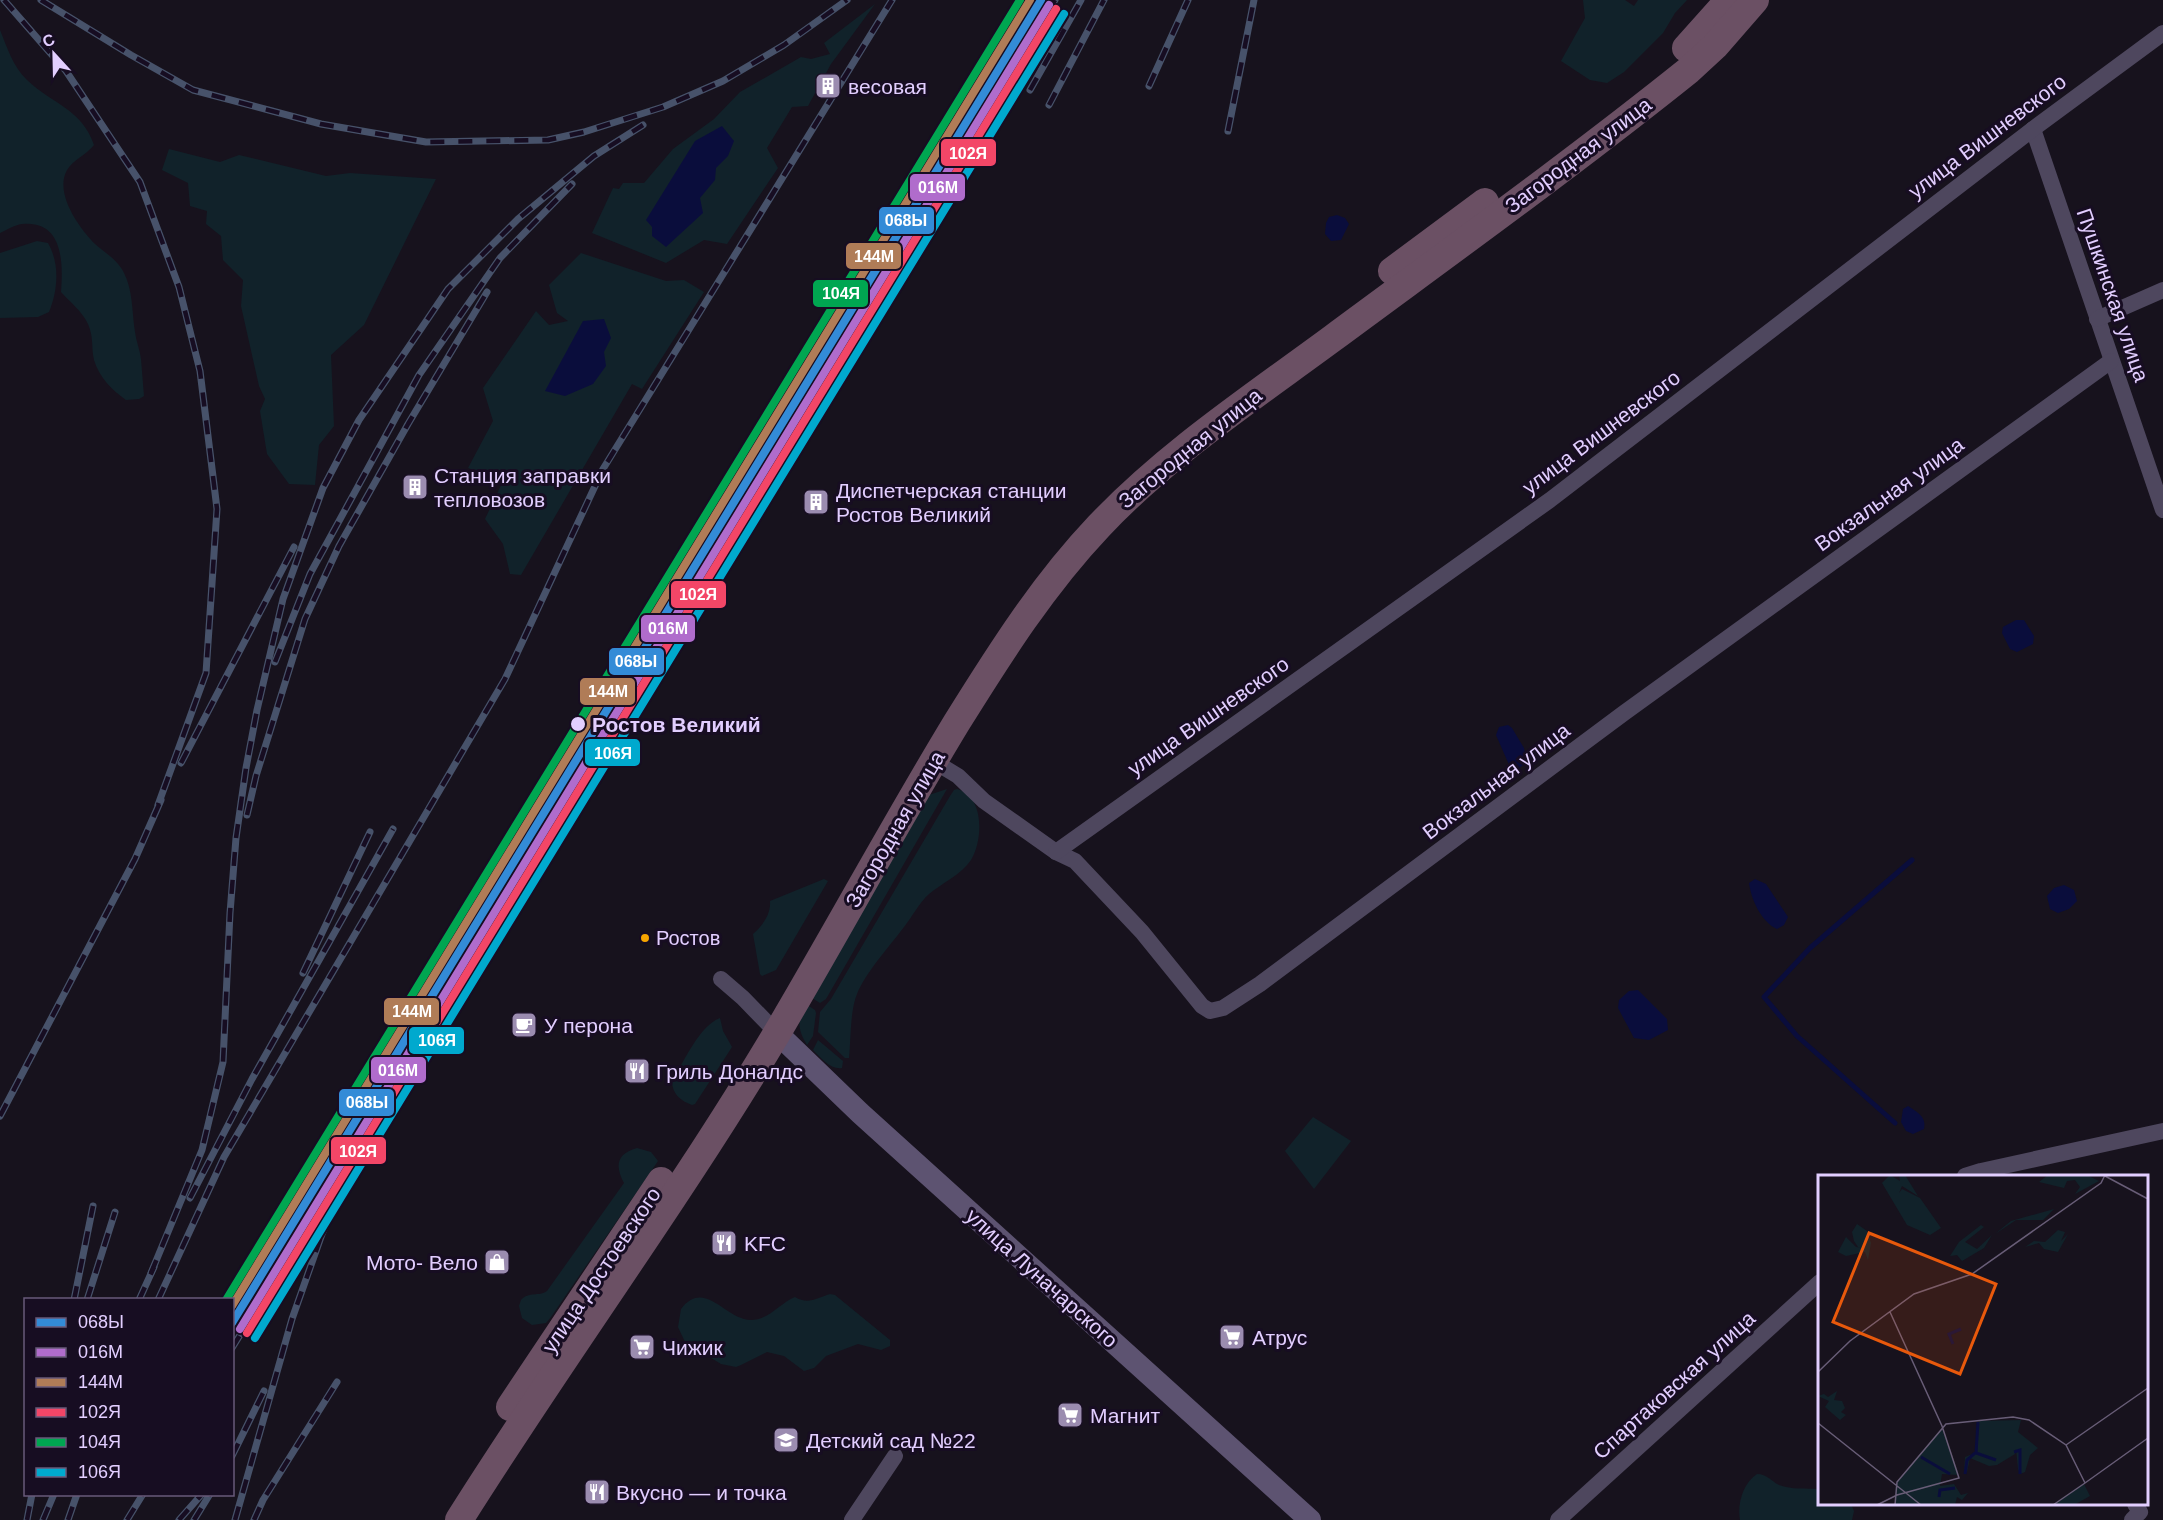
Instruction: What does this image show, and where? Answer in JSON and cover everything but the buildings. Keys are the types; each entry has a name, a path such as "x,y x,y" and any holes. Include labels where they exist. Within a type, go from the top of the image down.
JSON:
{"highway":[{"name":"Загородная улица","path":"771,1027 916,756 1013,604 1083,518 1107,494 1206,410 1668,64 1701,34 1729,0"},
{"name":"Загородная улица","path":"771,1027 1022,619 1070,558 1120,504 1226,417 1443,258 1651,100 1715,46 1755,0"},
{"name":"улица Достоевского","path":"438,1520 538,1364 677,1157 771,1027"},
{"name":"улица Достоевского","path":"459,1520 645,1241 771,1027"}],"street":[{"name":"улица Вишневского","path":"1056,852 1550,500 2033,129 2163,33"},
{"name":"Пушкинская улица","path":"2033,129 2163,510"},
{"path":"2097,319 2163,290"},
{"name":"Вокзальная улица","path":"933,761 958,776 984,801 1056,852 1075,861 1142,932 1202,1006 1210,1011 1223,1008 1260,984 1624,713 2111,361"},
{"path":"721,979 771,1027"},
{"name":"улица Луначарского","path":"771,1027 1033,1270 1310,1520"},
{"path":"1969,1175 2163,1131"},
{"name":"Спартаковская улица","path":"1558,1520 1818,1284"},
{"path":"852,1520 895,1456"},
{"path":"2132,1520 2139,1512 2136,1505"}],"shaded area":[{"path":"1583,0 1625,0 1634,6 1638,0 1687,0 1675,13 1663,33 1624,72 1607,83 1590,80 1561,61 1585,18"},
{"path":"875,4 831,64 808,106 792,107 767,148 778,168 727,244 704,240 666,263 592,233 613,188 619,189 623,183 644,183 673,149 714,119 740,92 801,57 811,59 830,54 824,43"},
{"path":"0,30 22,75 74,115 89,133 94,145 67,170 64,189 70,210 82,229 118,264 127,280 141,359 144,396 139,399 126,400 99,372 94,360 88,324 61,292 61,257 53,236 46,229 36,225 22,224 0,233"},
{"path":"722,126 734,141 728,156 716,168 715,180 700,198 703,213 666,247 652,236 652,227 646,220 695,141"},
{"path":"169,149 220,162 239,155 326,176 350,173 436,179 364,325 331,355 334,426 319,445 315,485 289,484 267,454 260,411 265,399 259,386 241,306 243,280 223,260 221,236 206,224 207,211 190,206 188,183 162,170"},
{"path":"1337,215 1345,218 1349,224 1341,240 1331,241 1325,234 1326,223 1329,217"},
{"path":"37,241 48,243 56,268 56,286 49,312 38,317 0,318 0,253"},
{"path":"581,253 666,281 684,280 704,292 642,389 632,384 521,575 510,574 503,544 485,519 503,481 468,468 493,421 483,388 536,311 549,325 568,321 557,313 549,285"},
{"path":"604,319 611,338 604,352 606,366 593,384 565,396 545,391 583,321"},
{"path":"2016,620 2024,620 2034,636 2033,644 2017,652 2010,649 2002,633 2003,627"},
{"path":"1508,725 1524,748 1527,762 1518,769 1510,767 1496,735 1499,727"},
{"path":"947,789 826,999 820,1003 812,998 929,795"},
{"path":"957,789 966,793 973,800 977,810 979,831 975,852 962,870 925,898 866,977 855,1001 849,1058 845,1058 818,1032 820,1012 831,999 950,796"},
{"path":"824,879 828,881 776,970 762,976 753,934 766,919 770,901"},
{"path":"1755,879 1766,884 1788,917 1784,925 1777,929 1766,921 1755,903 1749,883"},
{"path":"2064,885 2074,890 2077,901 2069,909 2058,913 2050,909 2047,896 2054,888"},
{"path":"1638,990 1667,1019 1668,1030 1649,1040 1634,1038 1618,1008 1619,1000 1629,991"},
{"path":"804,1003 816,1013 813,1036 807,1045 801,1034 800,1025"},
{"path":"720,1018 723,1031 732,1047 695,1104 692,1105 678,1096 672,1081 699,1036 712,1022"},
{"path":"818,1040 843,1061 842,1068 830,1065 813,1050"},
{"path":"1908,1106 1920,1115 1925,1125 1924,1129 1913,1134 1906,1131 1901,1122 1903,1109"},
{"path":"1313,1117 1351,1141 1314,1189 1285,1151"},
{"path":"637,1148 651,1152 658,1161 551,1317 546,1323 532,1325 522,1318 519,1306 521,1300 524,1297 547,1291 624,1183 619,1171 621,1157"},
{"path":"830,1294 835,1295 890,1340 890,1346 881,1350 858,1344 826,1356 814,1368 804,1371 784,1356 767,1352 736,1367 721,1364 685,1342 678,1327 681,1309 690,1301 698,1298 707,1299 732,1314 751,1320 769,1314 795,1297 808,1301"},
{"path":"1757,1474 1764,1475 1784,1487 1818,1489 1818,1505 1851,1505 1854,1511 1852,1520 1740,1520 1739,1507 1742,1494"}],"waterway":[{"path":"1895,1123 1797,1036 1764,997 1810,948 1912,860"}],"railway":[{"path":"4,0 66,71 140,182 179,287 200,371 217,509 206,673 158,805"},
{"path":"41,0 193,90 321,124 426,142 548,140 584,132 663,107 723,81 784,45 847,0"},
{"path":"159,1298 224,1157 505,679 603,469 892,0"},
{"path":"234,1345 1055,0"},
{"path":"1030,90 1081,0"},
{"path":"1049,105 1104,0"},
{"path":"1149,86 1188,0"},
{"path":"1228,131 1254,0"},
{"path":"151,1273 202,1150 223,1062 230,913 236,838 246,768 283,599 323,488 359,420 448,289 518,219 594,156 643,125"},
{"path":"275,662 310,574 419,375 500,258 572,184"},
{"path":"247,815 256,776 305,619 339,546 408,424 487,292"},
{"path":"181,763 294,547"},
{"path":"0,1116 135,859 161,800"},
{"path":"190,1198 252,1079 393,829"},
{"path":"303,973 370,832"},
{"path":"235,1520 292,1319 322,1234 351,1167"},
{"path":"74,1298 93,1206"},
{"path":"88,1298 115,1212"},
{"path":"140,1298 154,1267"},
{"path":"254,1520 263,1500 337,1382"},
{"path":"234,1452 264,1391"},
{"path":"27,1520 32,1496"},
{"path":"43,1520 53,1496"},
{"path":"68,1520 76,1496"},
{"path":"127,1520 142,1496"},
{"path":"179,1520 200,1496"},
{"path":"194,1520 209,1496"}],"transit line":[{"name":"104Я","path":"227,1298 1020,0"},
{"name":"144М","path":"234,1303 1030,0"},
{"name":"068Ы","path":"234,1320 1041,0"},
{"name":"016М","path":"240,1329 1049,5"},
{"name":"102Я","path":"247,1333 1056,9"},
{"name":"106Я","path":"255,1338 1064,14"}],"place":[{"name":"весовая","path":"828,86"},
{"name":"Станция заправки тепловозов","path":"415,487"},
{"name":"Диспетчерская станции Ростов Великий","path":"816,502"},
{"name":"Ростов Великий","path":"578,724"},
{"name":"Ростов","path":"645,938"},
{"name":"У перона","path":"524,1025"},
{"name":"Гриль Доналдс","path":"637,1071"},
{"name":"KFC","path":"724,1243"},
{"name":"Мото- Вело","path":"497,1262"},
{"name":"Атрус","path":"1232,1337"},
{"name":"Чижик","path":"642,1347"},
{"name":"Магнит","path":"1070,1415"},
{"name":"Детский сад №22","path":"786,1440"},
{"name":"Вкусно — и точка","path":"597,1492"}]}
